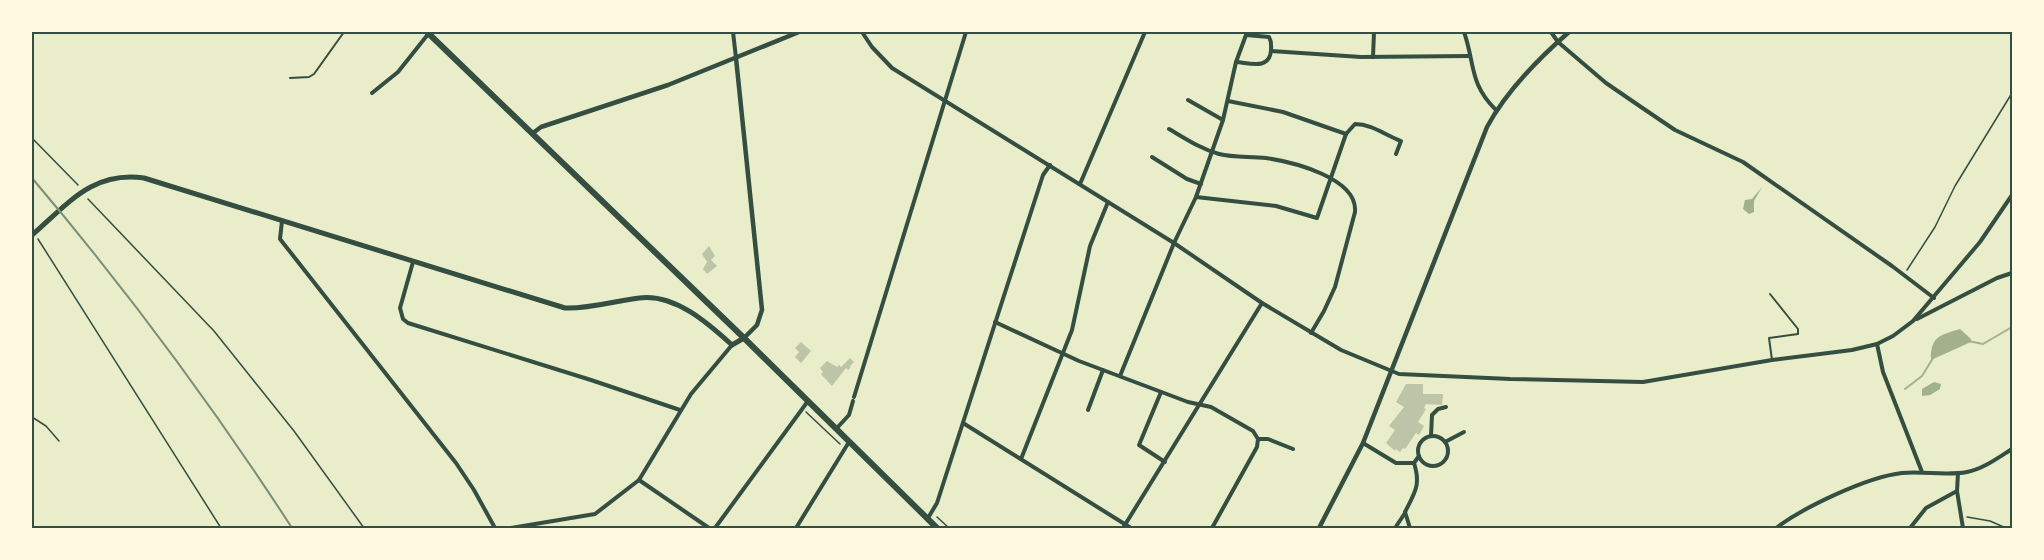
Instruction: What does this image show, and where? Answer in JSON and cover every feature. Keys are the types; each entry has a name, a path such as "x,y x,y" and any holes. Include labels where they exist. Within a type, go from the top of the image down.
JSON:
{"main road":[{"path":"428,32 937,528"},
{"path":"35,232 94,184 130,176 144,178 565,308 578,309 642,298 660,298 676,304 732,345 744,338"}],"street":[{"path":"372,93 398,72 428,32"},
{"path":"733,32 762,310 757,325 744,338"},
{"path":"532,133 541,127 668,85 799,32"},
{"path":"862,32 872,47 892,68 1174,243 1262,303 1311,333 1357,357 1399,374 1643,382 1772,360 1852,350 1877,344 1893,336 1913,321 1997,278 2013,273"},
{"path":"836,429 849,415 966,32"},
{"path":"1080,184 1146,32"},
{"path":"1373,57 1374,32"},
{"path":"1464,32 1479,89 1496,110"},
{"path":"1551,32 1558,42 1606,83 1670,128 1743,162 1934,298"},
{"path":"1319,528 1362,443 1487,127 1496,110 1528,71 1569,32"},
{"path":"1120,375 1174,243 1196,197 1223,120 1233,71 1236,62 1246,35 1269,37 1271,51 1267,63 1236,62"},
{"path":"1271,51 1373,57 1470,56"},
{"path":"1188,100 1223,120"},
{"path":"1228,101 1275,110 1346,134"},
{"path":"1196,197 1276,206 1317,218 1346,134 1354,124 1384,132 1401,141 1396,154"},
{"path":"1170,129 1198,147 1212,152 1286,162 1331,178 1352,196 1355,204 1354,212 1335,287 1311,333"},
{"path":"1152,157 1187,179 1200,184"},
{"path":"927,519 937,503 1043,175 1050,165"},
{"path":"1913,321 1980,242 2013,195"},
{"path":"1021,459 1072,330 1090,246 1108,202"},
{"path":"282,221 280,239 456,463 495,528"},
{"path":"413,262 400,308 403,319 408,323 680,410"},
{"path":"1124,527 1262,303"},
{"path":"995,322 1103,370 1218,410 1253,431 1258,439 1257,447 1212,528"},
{"path":"1877,344 1883,372 1922,472"},
{"path":"511,528 595,514 639,480 680,410 701,380 732,345"},
{"path":"1088,410 1103,370"},
{"path":"1161,392 1139,445 1165,462"},
{"path":"715,528 807,401"},
{"path":"1431,436 1432,415 1438,409 1446,407"},
{"path":"963,423 1124,527 1131,528"},
{"path":"1444,442 1464,432"},
{"path":"1395,528 1418,486 1414,463 1419,456 1420,443 1431,436 1441,438 1447,446 1447,456 1440,464 1426,464 1419,456"},
{"path":"1258,439 1268,439 1293,449"},
{"path":"796,528 849,442"},
{"path":"1362,443 1396,463 1414,463"},
{"path":"1776,528 1793,516 1871,480 1901,473 1958,473 1975,470 2013,449"},
{"path":"1958,473 1959,516 1963,528"},
{"path":"639,480 709,528"},
{"path":"1910,528 1926,508 1957,491"},
{"path":"1405,512 1410,528"}],"lane":[{"path":"290,78 309,77 314,74 344,32"},
{"path":"1770,294 1798,329 1797,334 1769,338 1772,360"}],"path":[{"path":"1904,275 1935,227 1955,186 2013,93"},
{"path":"32,138 214,331 294,431 364,528"},
{"path":"35,232 221,528"},
{"path":"32,417 46,426 59,441"},
{"path":"1959,516 1990,521 2006,528"}],"shaded area":[{"path":"1762,187 1754,201 1754,212 1749,214 1743,209 1745,200 1752,199"},
{"path":"1960,329 1971,339 1971,342 1931,360 1932,346 1935,341 1942,335"},
{"path":"1934,382 1941,384 1940,389 1930,395 1922,396 1922,389"}],"building":[{"path":"709,246 715,256 711,260 717,266 707,274 703,269 707,262 702,254"},
{"path":"801,342 811,351 801,363 795,357 799,352 795,348"},
{"path":"850,358 854,362 851,367 848,370 846,368 832,386 821,374 823,372 820,368 827,361 841,367"},
{"path":"1406,384 1423,384 1423,394 1443,394 1442,405 1426,404 1424,408 1426,409 1418,422 1424,426 1419,435 1416,433 1405,449 1403,448 1400,452 1396,449 1395,451 1386,443 1395,430 1389,426 1404,407 1396,402"}],"waterway":[{"path":"1968,341 1983,344 2012,327"},
{"path":"1905,389 1922,376 1933,358"}],"railway":[{"path":"32,178 168,349 292,528"}]}
